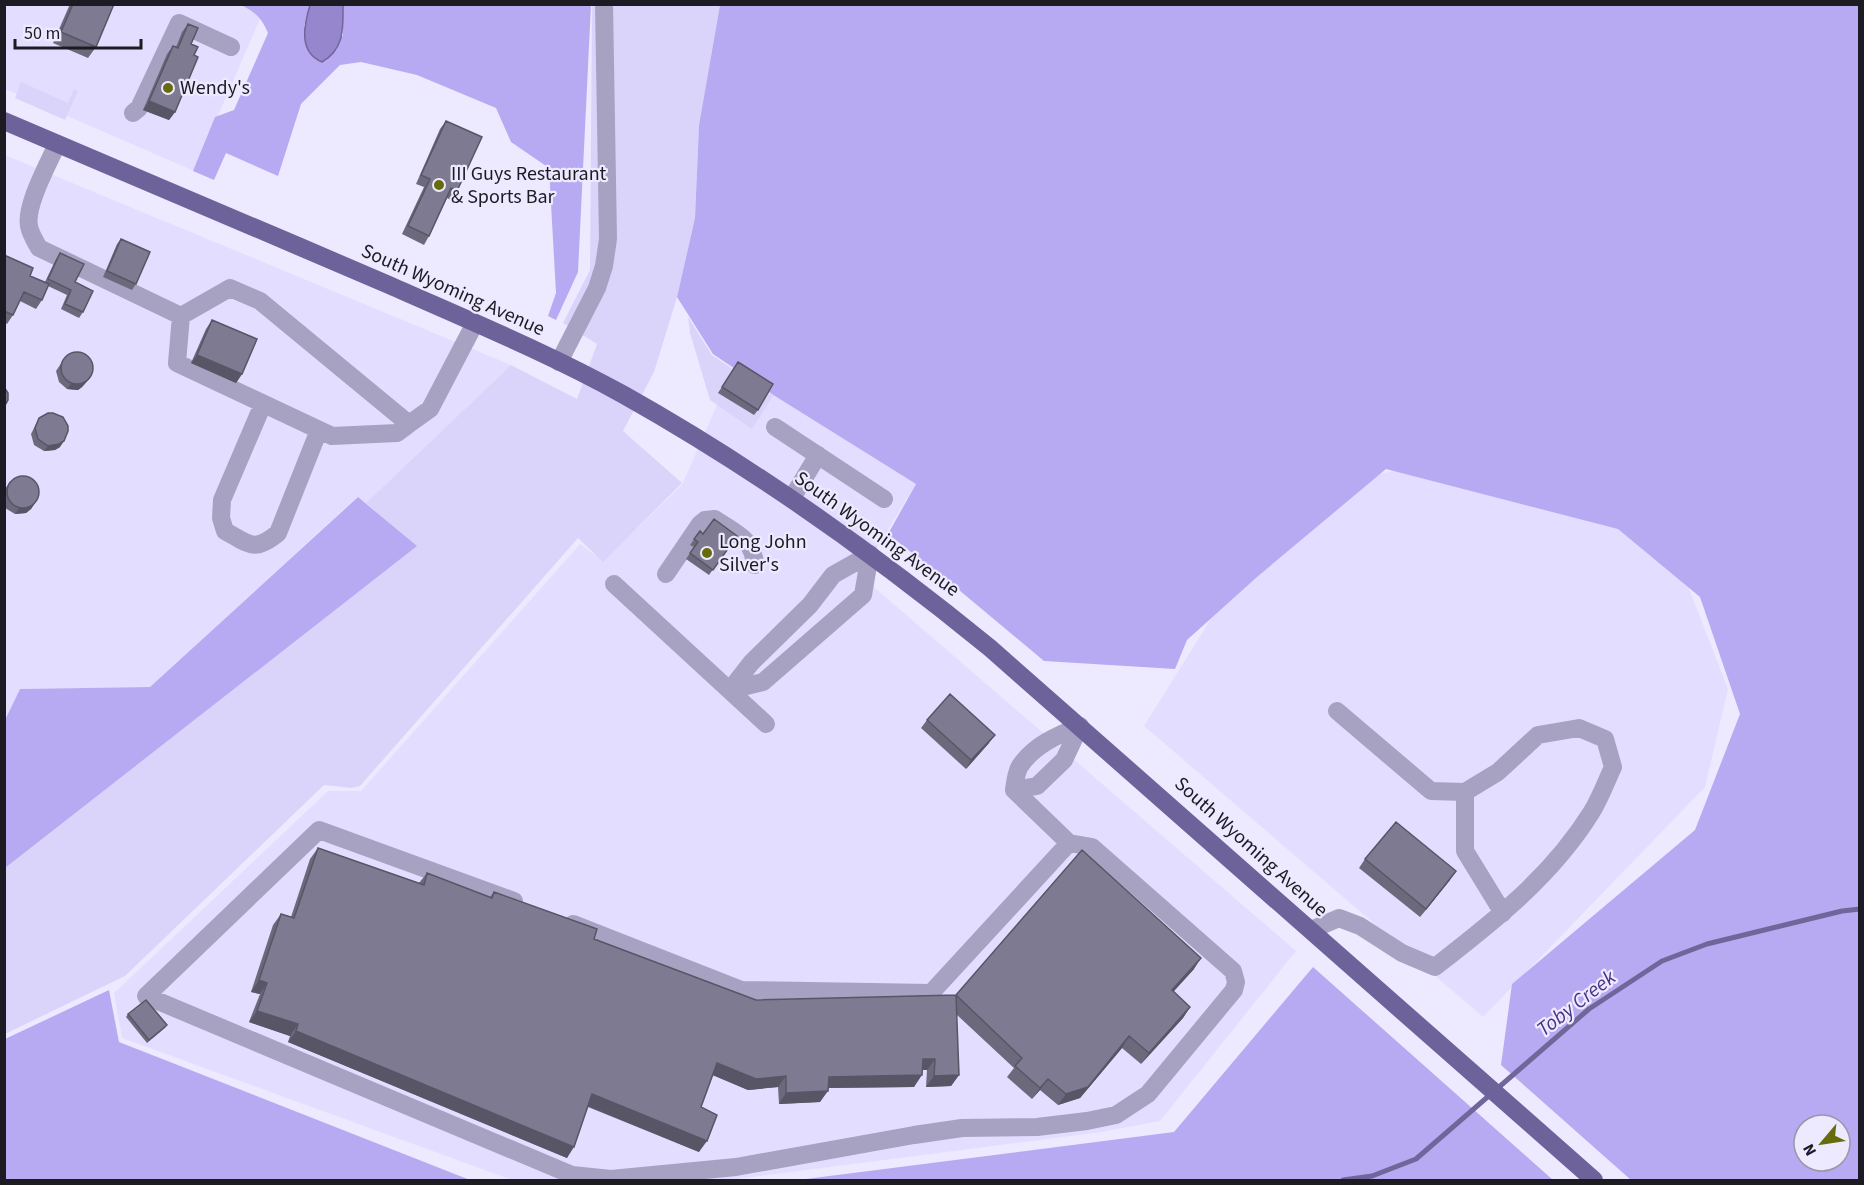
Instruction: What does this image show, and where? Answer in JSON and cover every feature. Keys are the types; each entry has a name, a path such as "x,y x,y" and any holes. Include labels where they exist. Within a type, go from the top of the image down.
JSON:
{"main road":[{"name":"South Wyoming Avenue","path":"4,121 475,323 559,362 680,428 792,498 870,554 990,648 1594,1180"}],"lane":[{"path":"559,362 597,288 604,266 608,239 604,4"},
{"path":"133,113 140,108 179,23 231,46"},
{"path":"57,144 29,212 28,226 39,248 181,316"},
{"path":"181,316 230,288 260,301 409,424"},
{"path":"181,316 177,363 332,436 397,433 430,409 475,323"},
{"path":"263,404 222,500 221,518 225,531 252,546 265,543 278,533 319,430"},
{"path":"775,427 884,499"},
{"path":"792,498 818,455"},
{"path":"666,574 700,524 709,519 715,519 748,541 754,553 755,565"},
{"path":"730,690 751,663 810,605 833,575 870,554"},
{"path":"730,690 763,682 863,595 870,554"},
{"path":"614,584 766,724"},
{"path":"1311,930 1339,918 1360,926 1402,953 1435,967 1503,913 1541,878 1593,812 1613,767 1605,740 1580,728 1538,735 1498,772 1465,792 1431,791 1337,711"},
{"path":"1014,790 1037,786 1060,764 1080,726"},
{"path":"1014,790 1018,767 1046,741 1080,726"},
{"path":"527,906 319,831 146,996 572,1175 611,1179 736,1167 962,1128 1037,1127 1103,1119 1126,1110 1148,1094 1234,990 1236,982 1233,971 1092,848 1069,843 1014,790"},
{"path":"1465,792 1465,851 1503,913"},
{"path":"553,916 741,990 931,993 1069,843"}],"shaded area":[{"path":"5,5 266,5 194,171 5,89"},
{"path":"241,5 310,5 304,26 343,36 343,5 591,5 578,272 556,320 548,316 556,293 549,168 511,142 496,108 417,75 361,62 340,65 301,104 278,176 226,153 214,180 193,171 215,117 234,110 268,33 258,16"},
{"path":"310,5 343,5 339,44 330,57 322,62 314,58 306,45 305,29"},
{"path":"592,5 720,5 699,125 695,218 677,297 654,372 623,431 682,483 603,562 578,538 360,786 351,788 324,785 125,976 5,1034 5,868 416,546 366,503 511,365 577,399 597,344 563,323 590,270"},
{"path":"720,5 1859,5 1859,1180 1631,1180 1501,1065 1512,984 1695,830 1740,714 1700,597 1618,529 1386,469 1257,577 1187,640 1175,669 1044,661 888,534 916,484 775,396 713,354 677,297 695,218 699,125"},
{"path":"21,82 68,103 74,89 78,91 65,120 15,98"},
{"path":"5,155 511,365 366,503 357,497 150,687 20,689 5,720"},
{"path":"688,317 712,355 773,396 752,429 710,400 690,333"},
{"path":"733,368 916,484 860,575 1296,951 1160,1121 1102,1132 728,1180 512,1180 122,1038 114,993 328,791 361,791 580,544 603,561 682,485"},
{"path":"1465,457 1654,499 1728,689 1705,787 1483,1017 1144,726 1227,593 1364,477"},
{"path":"358,497 417,546 5,868 5,720 20,689 150,687"},
{"path":"1313,967 1553,1180 798,1180 1174,1132"},
{"path":"109,990 119,1042 470,1180 5,1180 5,1039"}],"building":[{"path":"73,4 114,4 96,47 61,32"},
{"name":"Wendy's","path":"188,24 198,28 191,44 198,47 194,55 198,57 175,112 149,101 173,46 178,48"},
{"name":"III Guys Restaurant & Sports Bar","path":"446,121 482,137 457,191 451,188 429,236 408,226 430,179 421,175"},
{"path":"121,239 150,252 136,284 107,271"},
{"path":"60,253 84,264 75,282 93,291 83,312 65,304 71,290 48,279"},
{"path":"4,255 33,268 30,276 49,284 42,300 24,292 13,315 4,311"},
{"path":"212,320 257,339 242,374 197,355"},
{"path":"77,352 88,357 93,368 88,379 77,384 66,379 61,368 66,357"},
{"path":"738,362 773,384 758,410 722,387"},
{"path":"4,387 8,393 8,400 4,407"},
{"path":"48,413 63,417 68,431 64,441 48,446 38,439 35,428 39,418"},
{"path":"23,476 34,481 39,492 34,503 23,508 12,503 7,492 12,481"},
{"name":"Long John Silver's","path":"714,519 737,536 713,570 690,553 698,542 694,539 700,531 703,534"},
{"path":"950,694 995,735 971,760 927,720"},
{"path":"1396,822 1456,871 1426,909 1365,859"},
{"path":"318,848 424,885 427,873 492,898 494,892 597,929 594,939 756,1000 956,995 959,1075 934,1076 935,1059 923,1059 922,1075 829,1077 828,1091 786,1093 786,1076 756,1079 717,1063 701,1107 717,1115 707,1141 592,1094 574,1147 296,1031 298,1024 257,1011 267,983 259,980 281,914 294,918"},
{"path":"1082,850 1201,958 1172,990 1190,1007 1149,1053 1129,1036 1088,1087 1066,1094 1048,1079 1040,1088 1015,1066 1022,1058 956,995"},
{"path":"146,1000 167,1025 149,1040 128,1014"}],"waterway":[{"name":"Toby Creek","path":"1343,1180 1372,1176 1416,1159 1589,1009 1662,961 1707,944 1842,911 1860,909"}],"place":[{"name":"Wendy's","path":"168,88"},
{"name":"III Guys Restaurant & Sports Bar","path":"439,185"},
{"name":"Long John Silver's","path":"707,553"}]}
